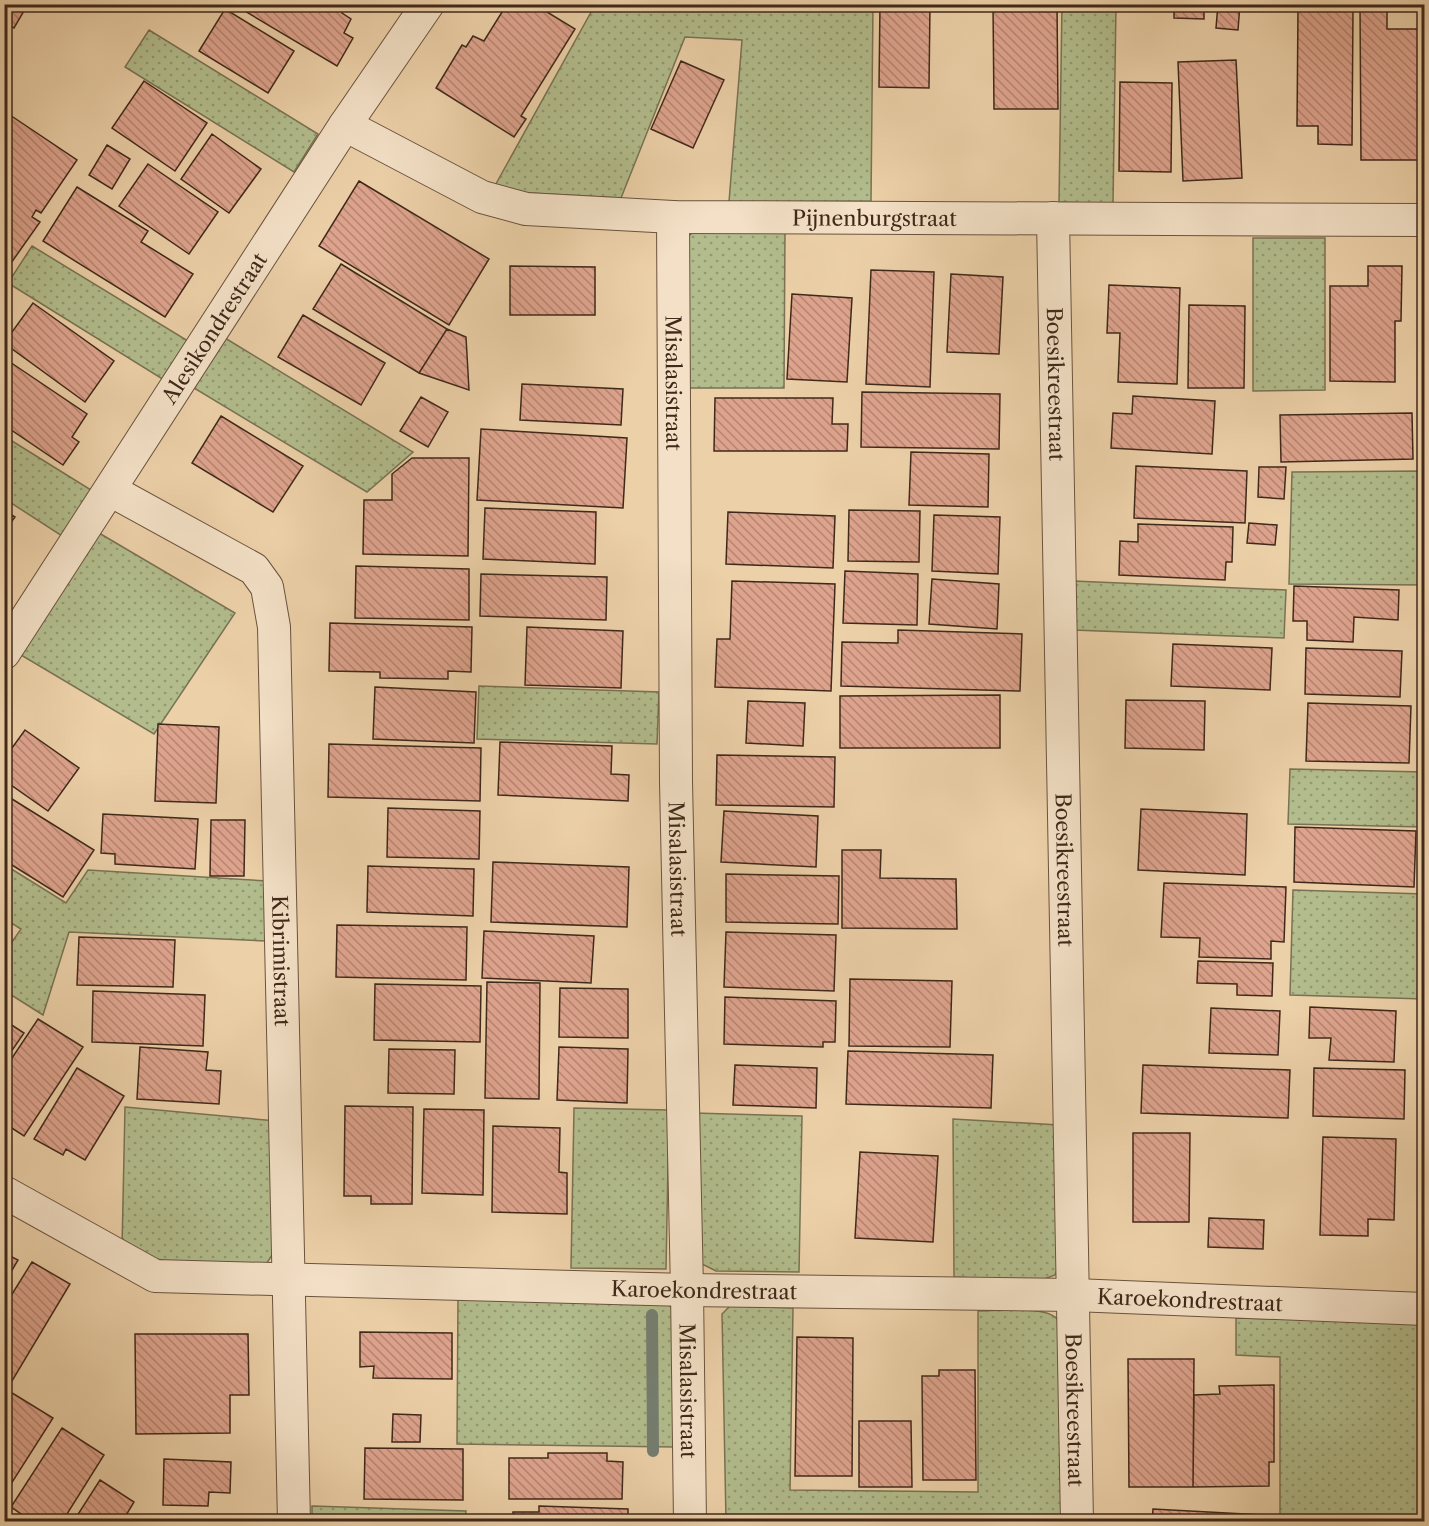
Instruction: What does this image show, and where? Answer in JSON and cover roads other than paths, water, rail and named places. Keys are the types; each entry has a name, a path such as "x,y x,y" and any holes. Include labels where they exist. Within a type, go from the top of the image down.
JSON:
{"street":[{"name":"Alesikondrestraat","path":"4,652 345,125 428,4"},
{"name":"Pijnenburgstraat","path":"345,125 482,197 526,209 673,217 1425,220"},
{"name":"Misalasistraat","path":"673,217 675,782 690,1521"},
{"name":"Boesikreestraat","path":"1053,218 1077,1521"},
{"name":"Kibrimistraat","path":"110,490 254,569 267,587 274,627 294,1521"},
{"name":"Karoekondrestraat","path":"4,1192 154,1276 687,1290 1074,1295 1425,1309"}],"waterway":[{"path":"652,1315 653,1451"}]}
